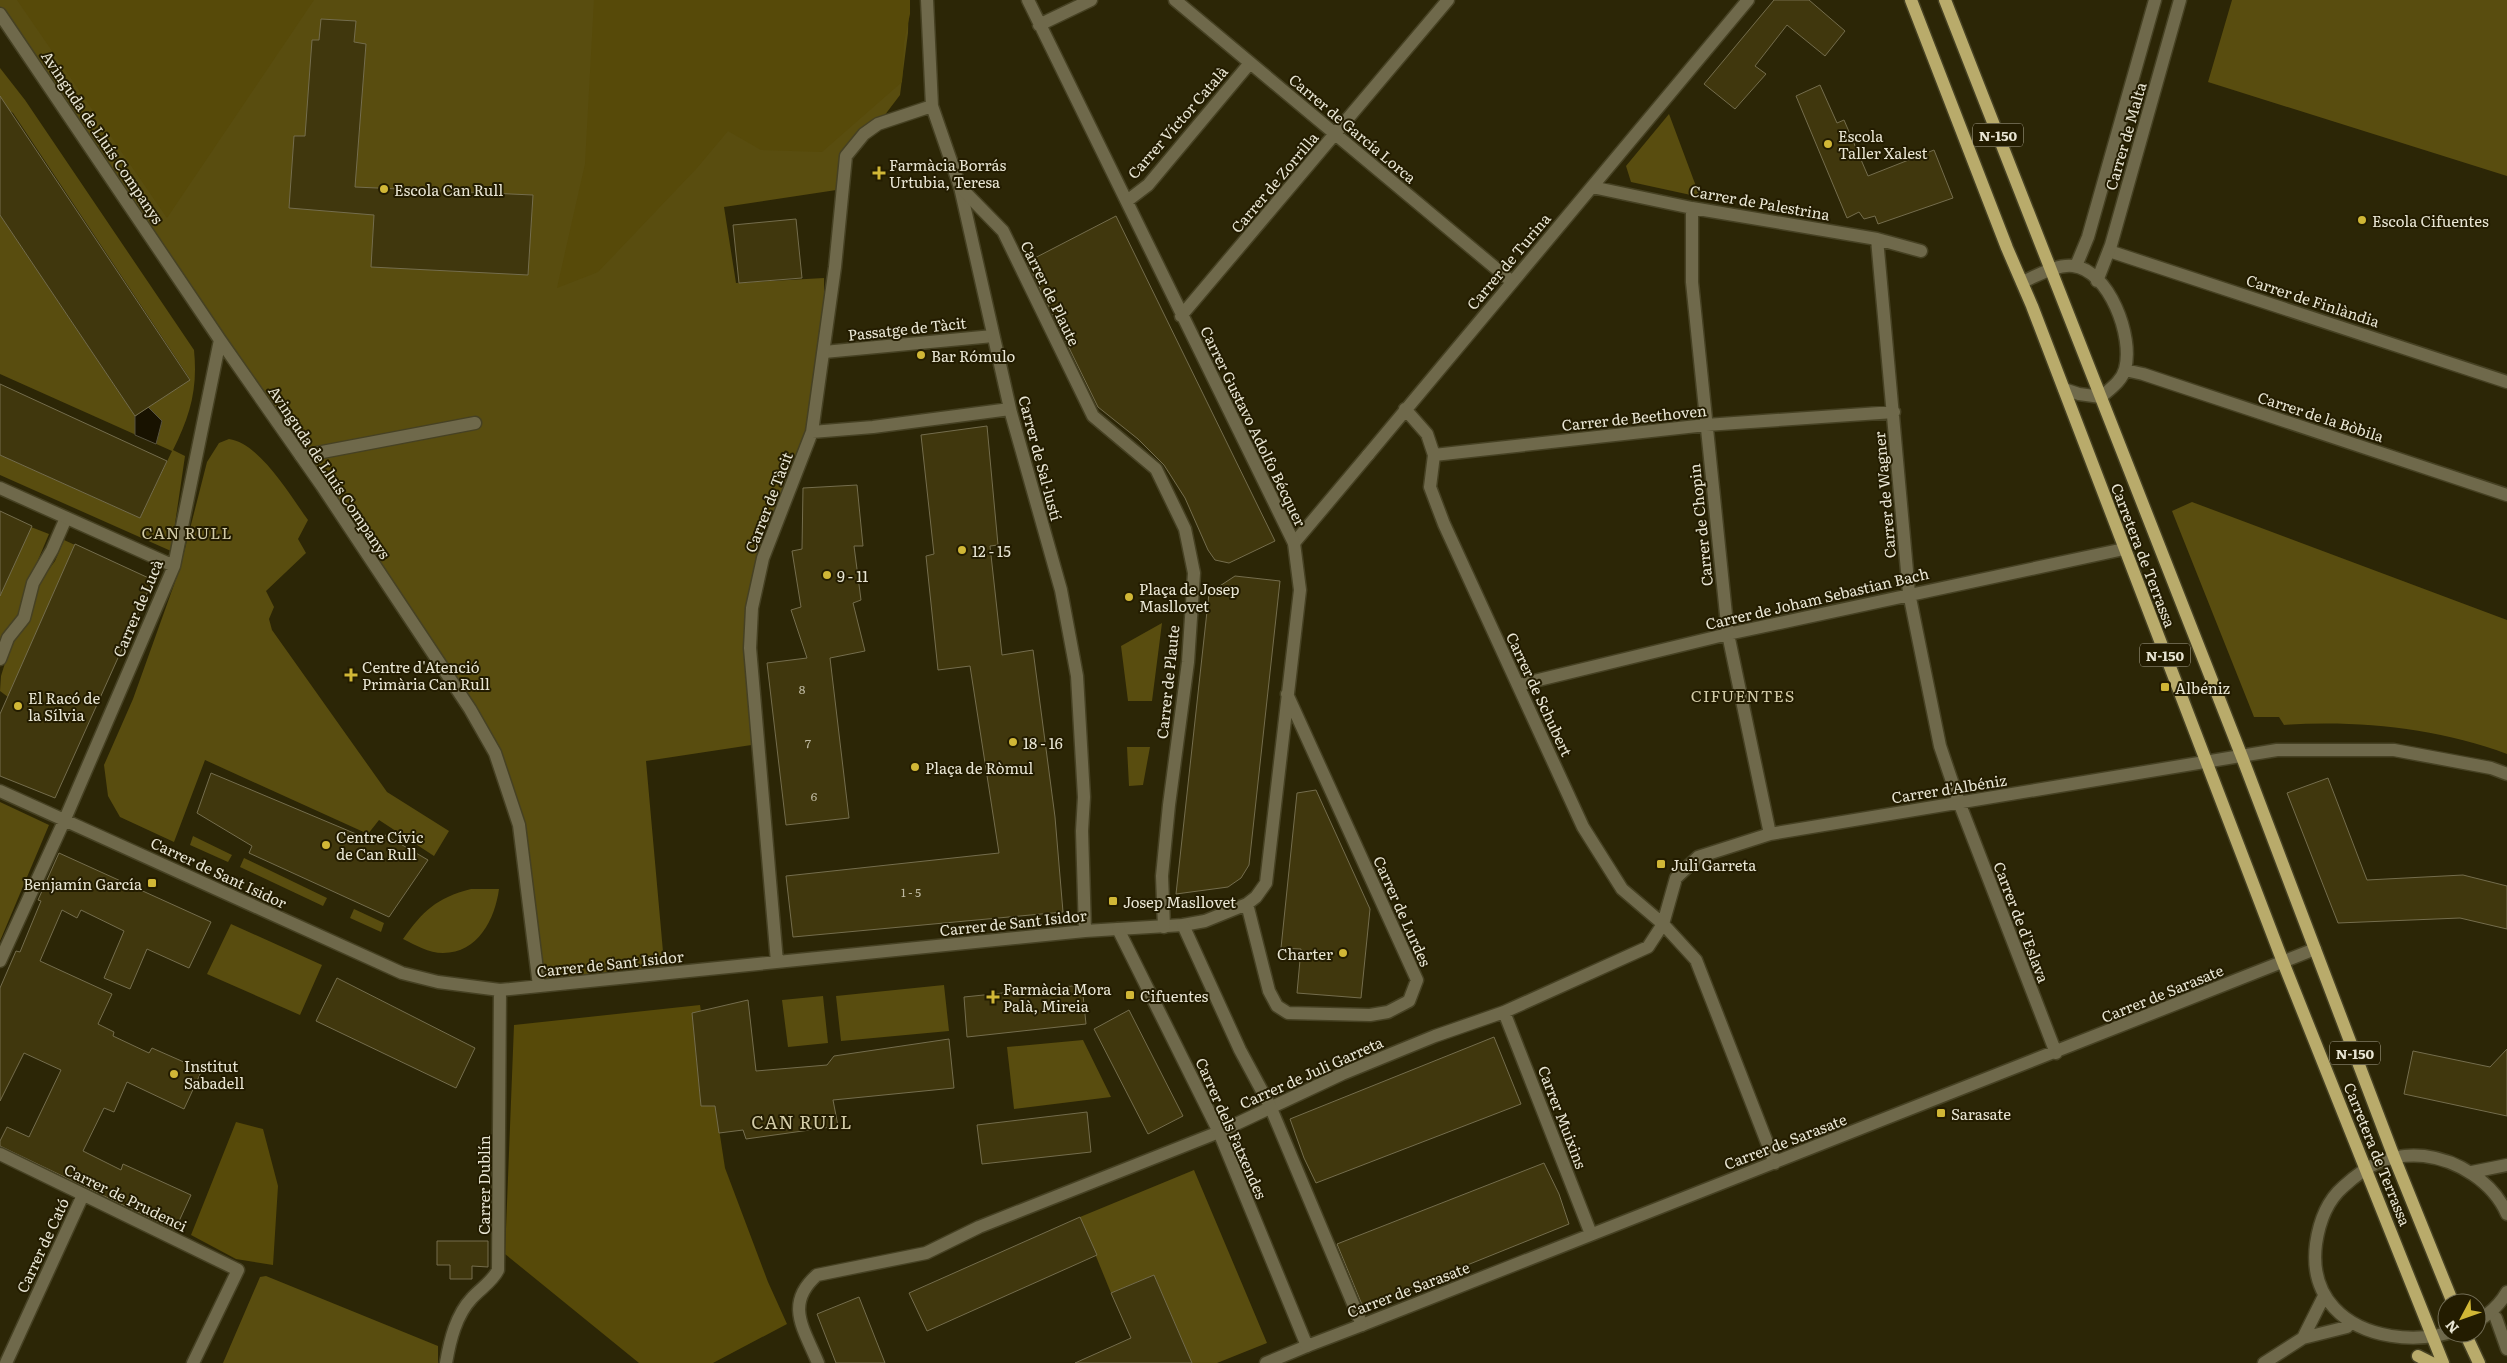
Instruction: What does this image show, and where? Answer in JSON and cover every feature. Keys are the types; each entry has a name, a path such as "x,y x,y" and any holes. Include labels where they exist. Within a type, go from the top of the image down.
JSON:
{"main road":[{"name":"Carretera de Terrassa","path":"1911,0 2064,388 2283,962 2366,1168 2438,1361"},
{"name":"Carretera de Terrassa","path":"1945,0 2242,757 2394,1158 2449,1293"},
{"path":"2470,1343 2479,1363"}],"street":[{"name":"Carrer de Sal·lustí","path":"927,0 932,106 960,187 1010,409 1061,590 1077,676 1084,797 1082,830 1085,931"},
{"name":"Carrer Gustavo Adolfo Bécquer","path":"1028,0 1127,200 1181,316 1294,543 1300,590 1266,883 1251,901"},
{"path":"1039,25 1091,0"},
{"name":"Carrer de García Lorca","path":"1175,0 1511,281"},
{"name":"Carrer de Zorrilla","path":"1181,316 1448,0"},
{"name":"Carrer de Turina","path":"1294,543 1511,281 1592,188 1748,0"},
{"name":"Carrer de Malta","path":"2076,266 2088,237 2155,0"},
{"name":"Carrer de Malta","path":"2097,281 2108,251 2180,0"},
{"name":"Avinguda de Lluís Companys","path":"0,14 220,340 301,456 470,709 495,753 519,825 539,986"},
{"name":"Carrer Víctor Català","path":"1127,200 1148,185 1250,63"},
{"name":"Carrer de Tàcit","path":"777,962 750,638 752,608 763,558 812,432 824,352 846,156 864,134 878,124 932,106"},
{"name":"Carrer de Plaute","path":"960,187 1003,231 1093,416 1156,469 1185,529 1194,573 1188,662 1162,876 1164,926"},
{"name":"Carrer de Palestrina","path":"1592,188 1692,208 1877,239 1921,251"},
{"name":"Carrer de Chopin","path":"1692,208 1692,282 1728,634 1770,834"},
{"name":"Carrer de Wagner","path":"1877,239 1909,593 1940,746 1959,802"},
{"name":"Carrer de Finlàndia","path":"2108,251 2507,382"},
{"path":"2022,282 2065,265 2076,266 2106,289 2117,306 2128,349 2125,370 2116,384 2101,397 2079,394 2064,388"},
{"name":"Passatge de Tàcit","path":"824,352 993,336"},
{"name":"Carrer de Lucà","path":"0,961 65,819 174,566 220,340"},
{"name":"Carrer de la Bòbila","path":"2125,370 2152,377 2507,495"},
{"path":"812,432 873,427 1010,409"},
{"path":"1405,409 1427,434 1434,455"},
{"name":"Carrer de Beethoven","path":"1434,455 1706,425 1894,412"},
{"path":"301,456 474,423"},
{"name":"Carrer de Schubert","path":"1434,455 1430,487 1444,524 1583,827 1622,889 1663,924 1696,960 1774,1163"},
{"path":"0,488 174,566"},
{"path":"0,659 4,646 24,618 33,583 52,550 66,518"},
{"name":"Carrer de Joham Sebastian Bach","path":"1518,685 1728,634 1909,593 2124,549"},
{"name":"Carrer de Lurdes","path":"1251,901 1269,991 1277,1006 1288,1013 1370,1015 1388,1012 1409,1001 1417,980 1287,694"},
{"path":"2207,761 2277,750 2394,750 2491,768 2507,774"},
{"name":"Carrer d'Albéniz","path":"1698,857 1770,834 2207,761"},
{"name":"Carrer de Sant Isidor","path":"0,792 65,819 402,973 438,982 500,990 1085,931 1183,925 1205,921 1251,901"},
{"name":"Carrer de d'Eslava","path":"1959,802 2056,1053"},
{"name":"Carrer de Juli Garreta","path":"818,1363 800,1320 798,1303 804,1286 817,1275 926,1253 979,1226 1220,1132 1270,1106 1376,1060 1504,1012 1648,947 1663,924 1676,878 1698,857"},
{"path":"1183,925 1240,1050 1270,1106 1362,1325"},
{"name":"Carrer dels Fatxendes","path":"1118,929 1220,1132 1307,1346"},
{"name":"Carrer de Sarasate","path":"1266,1363 2316,949"},
{"name":"Carrer Dublín","path":"446,1363 450,1342 462,1311 480,1289 494,1279 498,1270 500,990"},
{"name":"Carrer Muixins","path":"1504,1012 1591,1234"},
{"name":"Carrer de Prudenci","path":"0,1154 238,1270 194,1363"},
{"path":"2370,1344 2347,1327 2323,1298 2316,1272 2318,1229 2326,1209 2337,1192 2366,1168 2379,1161 2414,1155 2436,1157 2472,1172 2494,1192 2507,1214"},
{"path":"2472,1172 2507,1165"},
{"name":"Carrer de Cató","path":"6,1363 83,1195"},
{"path":"2487,1324 2496,1318 2507,1292"},
{"path":"2304,1338 2323,1298"},
{"path":"2496,1318 2507,1349"},
{"path":"2264,1363 2304,1338 2347,1327"},
{"path":"2405,1355 2438,1361 2455,1351 2462,1343"}],"shaded area":[{"path":"0,0 909,0 908,33 900,95 878,124 846,156 843,189 724,207 736,283 824,278 824,352 813,422 752,608 758,744 646,761 665,974 539,986 519,825 495,753 0,14"},
{"path":"17,0 314,0 167,218"},
{"path":"594,0 910,0 910,14 904,42 902,82 822,152 761,150 728,131 697,168 598,272 557,288 585,164"},
{"path":"2232,0 2507,0 2507,176 2208,82"},
{"path":"0,68 25,100 194,350 194,390 184,426 173,450 185,456 171,551 0,475 0,455 140,518 172,451 0,374 0,215 135,416 190,379 13,113 9,110 0,117"},
{"path":"1669,114 1700,197 1631,182 1626,166"},
{"path":"148,407 162,421 156,444 135,435 135,416"},
{"path":"229,439 241,443 263,460 284,485 308,520 298,539 306,553 266,591 274,607 269,619 272,630 387,792 449,831 434,856 379,820 368,834 205,760 174,842 120,817 108,796 104,765 133,699 180,568 207,462 219,443"},
{"path":"2192,502 2507,620 2507,754 2480,745 2425,732 2369,725 2284,725 2279,717 2254,717 2172,511"},
{"path":"31,527 49,534 30,579 20,613 0,642 0,596"},
{"path":"64,540 75,545 8,697 0,691 1,676 10,647 41,580 55,561"},
{"path":"1162,623 1152,701 1128,701 1121,646"},
{"path":"1127,747 1150,747 1143,785 1129,786"},
{"path":"0,802 49,825 0,941"},
{"path":"193,836 232,855 228,862 190,845"},
{"path":"244,858 327,898 323,906 240,867"},
{"path":"471,889 499,889 489,922 475,941 455,951 438,953 403,939 424,913 439,901"},
{"path":"354,909 384,923 381,932 350,918"},
{"path":"231,924 322,965 300,1015 207,974"},
{"path":"944,985 949,1031 841,1041 836,996"},
{"path":"823,996 828,1043 788,1047 782,1000"},
{"path":"700,1005 725,1168 768,1282 787,1324 713,1363 639,1363 505,1254 514,1025"},
{"path":"1083,1040 1111,1097 1014,1109 1007,1047"},
{"path":"236,1122 263,1129 278,1186 273,1265 236,1259 191,1235"},
{"path":"1194,1170 1267,1343 1217,1363 1192,1363 1154,1275 1111,1293 1080,1217"},
{"path":"266,1276 438,1346 438,1363 223,1363 260,1277"}],"building":[{"path":"1774,0 1809,0 1845,31 1825,56 1787,25 1755,66 1766,74 1735,109 1704,84"},
{"path":"321,19 356,21 354,42 366,44 355,187 533,195 528,275 371,267 374,215 289,208 294,136 305,136 312,40 319,40"},
{"path":"1820,85 1837,123 1844,120 1868,176 1934,150 1953,198 1878,224 1875,216 1864,219 1859,212 1847,218 1796,96"},
{"path":"0,96 190,380 135,416 0,215"},
{"path":"1116,216 1275,541 1229,563 1215,560 1208,550 1185,498 1164,465 1138,439 1098,407 1027,262"},
{"path":"796,219 802,278 739,283 733,225"},
{"path":"0,384 167,461 140,518 0,455"},
{"path":"987,426 998,545 990,546 1002,655 1033,650 1055,817 1063,912 793,937 786,876 999,853 970,666 938,670 926,556 934,554 921,435"},
{"path":"857,485 863,546 854,546 861,600 853,603 865,651 830,658 849,818 786,825 767,663 807,658 791,610 801,607 792,551 802,549 803,488"},
{"path":"0,511 32,526 0,596"},
{"path":"75,544 153,580 55,798 0,776 0,714"},
{"path":"1235,576 1280,581 1249,865 1241,878 1228,887 1176,894 1209,593"},
{"name":"Centre Cívic de Can Rull","path":"211,773 380,844 385,835 428,860 389,917 249,853 252,846 197,813"},
{"path":"2328,778 2367,880 2463,875 2507,886 2507,929 2460,918 2338,923 2287,793"},
{"path":"1316,790 1370,909 1361,998 1297,993 1301,949 1281,948 1297,793"},
{"path":"59,853 211,922 189,968 147,949 130,989 104,978 124,931 81,910 77,918 62,910 40,961 112,994 98,1024 114,1032 113,1036 149,1053 152,1048 202,1070 184,1109 127,1082 114,1112 104,1108 83,1151 121,1170 123,1164 191,1195 175,1230 0,1146 0,1141 7,1127 29,1137 61,1070 24,1053 0,1101 0,988 16,951 20,952 41,901 38,900"},
{"path":"337,978 475,1048 456,1088 316,1021"},
{"path":"1082,985 1086,1024 967,1037 964,997"},
{"path":"748,1000 756,1071 827,1065 834,1056 949,1039 954,1088 833,1100 838,1126 746,1139 743,1130 719,1133 715,1106 701,1106 692,1013"},
{"path":"1129,1010 1183,1116 1148,1134 1094,1029"},
{"path":"1494,1037 1521,1104 1316,1183 1304,1158 1290,1119"},
{"path":"2507,1049 2507,1116 2404,1094 2413,1051 2490,1067"},
{"path":"1087,1112 1091,1152 982,1164 977,1125"},
{"path":"1544,1163 1559,1194 1569,1224 1363,1307 1337,1244"},
{"path":"1080,1217 1097,1255 927,1331 909,1293"},
{"path":"437,1241 488,1241 488,1267 472,1266 472,1279 450,1279 450,1265 437,1265"},
{"path":"1154,1275 1192,1363 1075,1363 1131,1338 1111,1293"},
{"path":"859,1297 885,1363 836,1363 817,1314"}],"place":[{"name":"Escola Taller Xalest","path":"1828,144"},
{"name":"Farmàcia Borrás Urtubia, Teresa","path":"879,173"},
{"name":"Escola Can Rull","path":"384,189"},
{"name":"Escola Cifuentes","path":"2362,220"},
{"name":"Bar Rómulo","path":"921,355"},
{"name":"12 - 15","path":"962,550"},
{"name":"9 - 11","path":"827,575"},
{"name":"Plaça de Josep Masllovet","path":"1129,597"},
{"name":"Centre d'Atenció Primària Can Rull","path":"351,675"},
{"name":"Albéniz","path":"2165,687"},
{"name":"El Racó de la Sílvia","path":"18,706"},
{"name":"18 - 16","path":"1013,742"},
{"name":"Plaça de Ròmul","path":"915,767"},
{"name":"Centre Cívic de Can Rull","path":"326,845"},
{"name":"Juli Garreta","path":"1661,864"},
{"name":"Benjamín García","path":"152,883"},
{"name":"Josep Masllovet","path":"1113,901"},
{"name":"Charter","path":"1343,953"},
{"name":"Cifuentes","path":"1130,995"},
{"name":"Farmàcia Mora Palà, Mireia","path":"993,997"},
{"name":"Institut Sabadell","path":"174,1074"},
{"name":"Sarasate","path":"1941,1113"}],"district":[{"name":"CAN RULL","path":"187,532"},
{"name":"CIFUENTES","path":"1743,695"},
{"name":"CAN RULL","path":"802,1121"}]}
